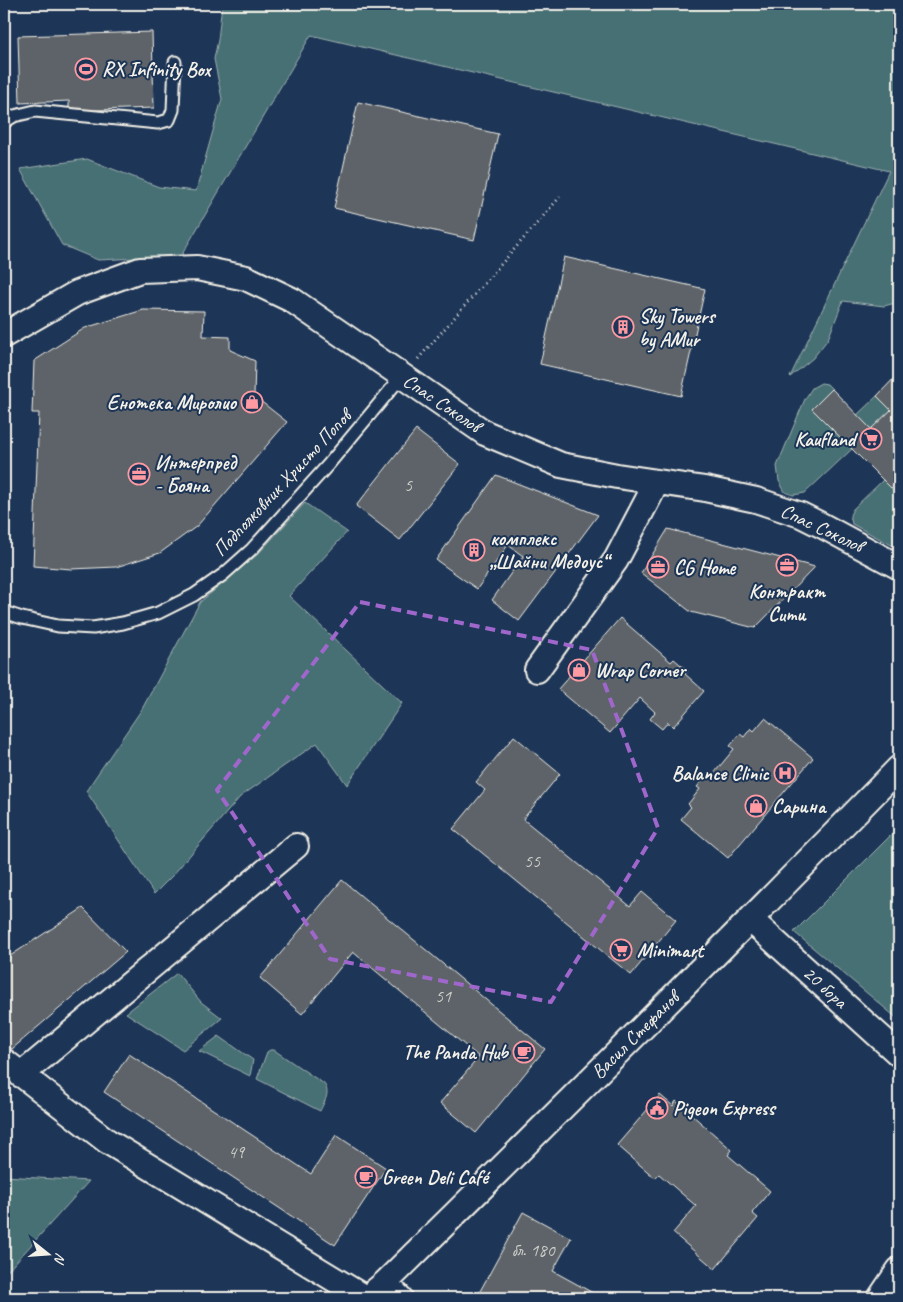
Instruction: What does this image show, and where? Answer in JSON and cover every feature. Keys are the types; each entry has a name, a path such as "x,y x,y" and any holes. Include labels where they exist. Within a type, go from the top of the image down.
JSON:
{"street":[{"name":"Спас Соколов","path":"4,335 78,293 140,270 197,268 246,278 292,300 485,433 561,464 748,498 801,515 899,567"},
{"path":"537,670 616,560 657,482"},
{"name":"Васил Стефанов","path":"379,1295 899,768"},
{"path":"296,846 12,1068 107,1141 379,1295"},
{"name":"20 бора","path":"751,920 899,1054"},
{"path":"880,1298 899,1270"}],"lane":[{"path":"4,122 14,116 35,112 164,122 168,120 173,110 175,62"},
{"name":"Подполковник Христо Попов","path":"4,612 58,626 93,628 123,623 158,613 194,595 224,574 252,549 328,465 402,376"}],"path":[{"path":"402,376 560,197"}],"highlighted area":[{"path":"360,602 592,650 658,828 551,1002 330,959 217,790"}],"green space":[{"path":"222,4 899,4 899,302 884,306 843,301 828,339 813,358 790,377 889,171 311,35 181,256 98,260 62,245 20,169 87,159 159,187 196,191 222,99 214,59"},
{"path":"821,383 827,384 832,389 812,409 852,449 805,493 793,495 785,492 779,481 777,466 805,399 812,388"},
{"path":"877,396 891,410 871,429 857,415"},
{"path":"883,480 899,496 899,549 852,524 850,515 853,509"},
{"path":"305,503 347,532 289,596 402,703 347,785 317,743 240,797 172,876 154,894 86,791 142,709 200,602 257,555"},
{"path":"899,827 899,1020 794,932"},
{"path":"177,973 201,1002 222,1018 183,1050 126,1013"},
{"path":"219,1036 253,1060 250,1076 199,1051"},
{"path":"274,1050 324,1084 327,1094 320,1111 257,1079 267,1052"},
{"path":"4,1176 89,1181 4,1275"}],"building":[{"name":"RX Infinity Box","path":"152,32 154,108 69,111 69,101 20,103 18,36"},
{"path":"358,102 498,134 474,240 334,208"},
{"name":"Sky Towers by AMur","path":"564,257 705,289 681,396 540,364"},
{"name":"Интерпред - Бояна","path":"143,310 204,311 203,336 230,337 230,350 255,361 254,396 287,422 197,526 160,553 116,567 71,569 33,566 39,413 32,413 34,361 85,328"},
{"name":"Kaufland","path":"899,373 899,496 812,409 832,389 871,429 891,410 877,396"},
{"path":"416,430 460,464 400,540 356,506"},
{"name":"комплекс „Шайни Медоус“","path":"496,475 598,515 519,621 492,600 523,556 508,545 477,589 436,560"},
{"path":"668,529 815,567 755,628 691,612 641,573"},
{"path":"620,618 671,662 674,659 688,671 685,674 704,691 673,727 668,722 662,729 650,719 655,712 640,698 610,733 558,689"},
{"path":"765,718 813,758 728,858 681,819 691,807 688,804 700,789 697,787 707,775 710,778 734,749 730,746 740,734 744,737 751,728 754,731"},
{"path":"514,736 560,774 523,819 630,906 642,892 676,920 631,975 453,829 485,790 476,782"},
{"path":"342,880 545,1049 476,1133 440,1103 479,1057 353,952 302,1014 260,978"},
{"path":"83,908 126,952 12,1049 4,1042 4,960"},
{"path":"129,1054 311,1174 336,1135 386,1168 335,1245 104,1092"},
{"path":"660,1095 673,1106 676,1101 732,1150 728,1155 770,1191 752,1213 758,1218 715,1269 673,1233 696,1206 659,1174 655,1178 617,1145"},
{"path":"523,1212 571,1238 553,1271 602,1298 488,1298 479,1293"}],"place":[{"name":"RX Infinity Box","path":"86,69"},
{"name":"Sky Towers by AMur","path":"623,327"},
{"name":"Енотека Миролио","path":"252,402"},
{"name":"Kaufland","path":"871,439"},
{"name":"Интерпред - Бояна","path":"139,474"},
{"name":"комплекс „Шайни Медоус“","path":"474,550"},
{"name":"Контракт Сити","path":"787,565"},
{"name":"CG Home","path":"658,567"},
{"name":"Wrap Corner","path":"579,670"},
{"name":"Balance Clinic","path":"785,773"},
{"name":"Сарина","path":"756,806"},
{"name":"Minimart","path":"621,950"},
{"name":"The Panda Hub","path":"524,1052"},
{"name":"Pigeon Express","path":"657,1108"},
{"name":"Green Deli Café","path":"366,1177"}]}
